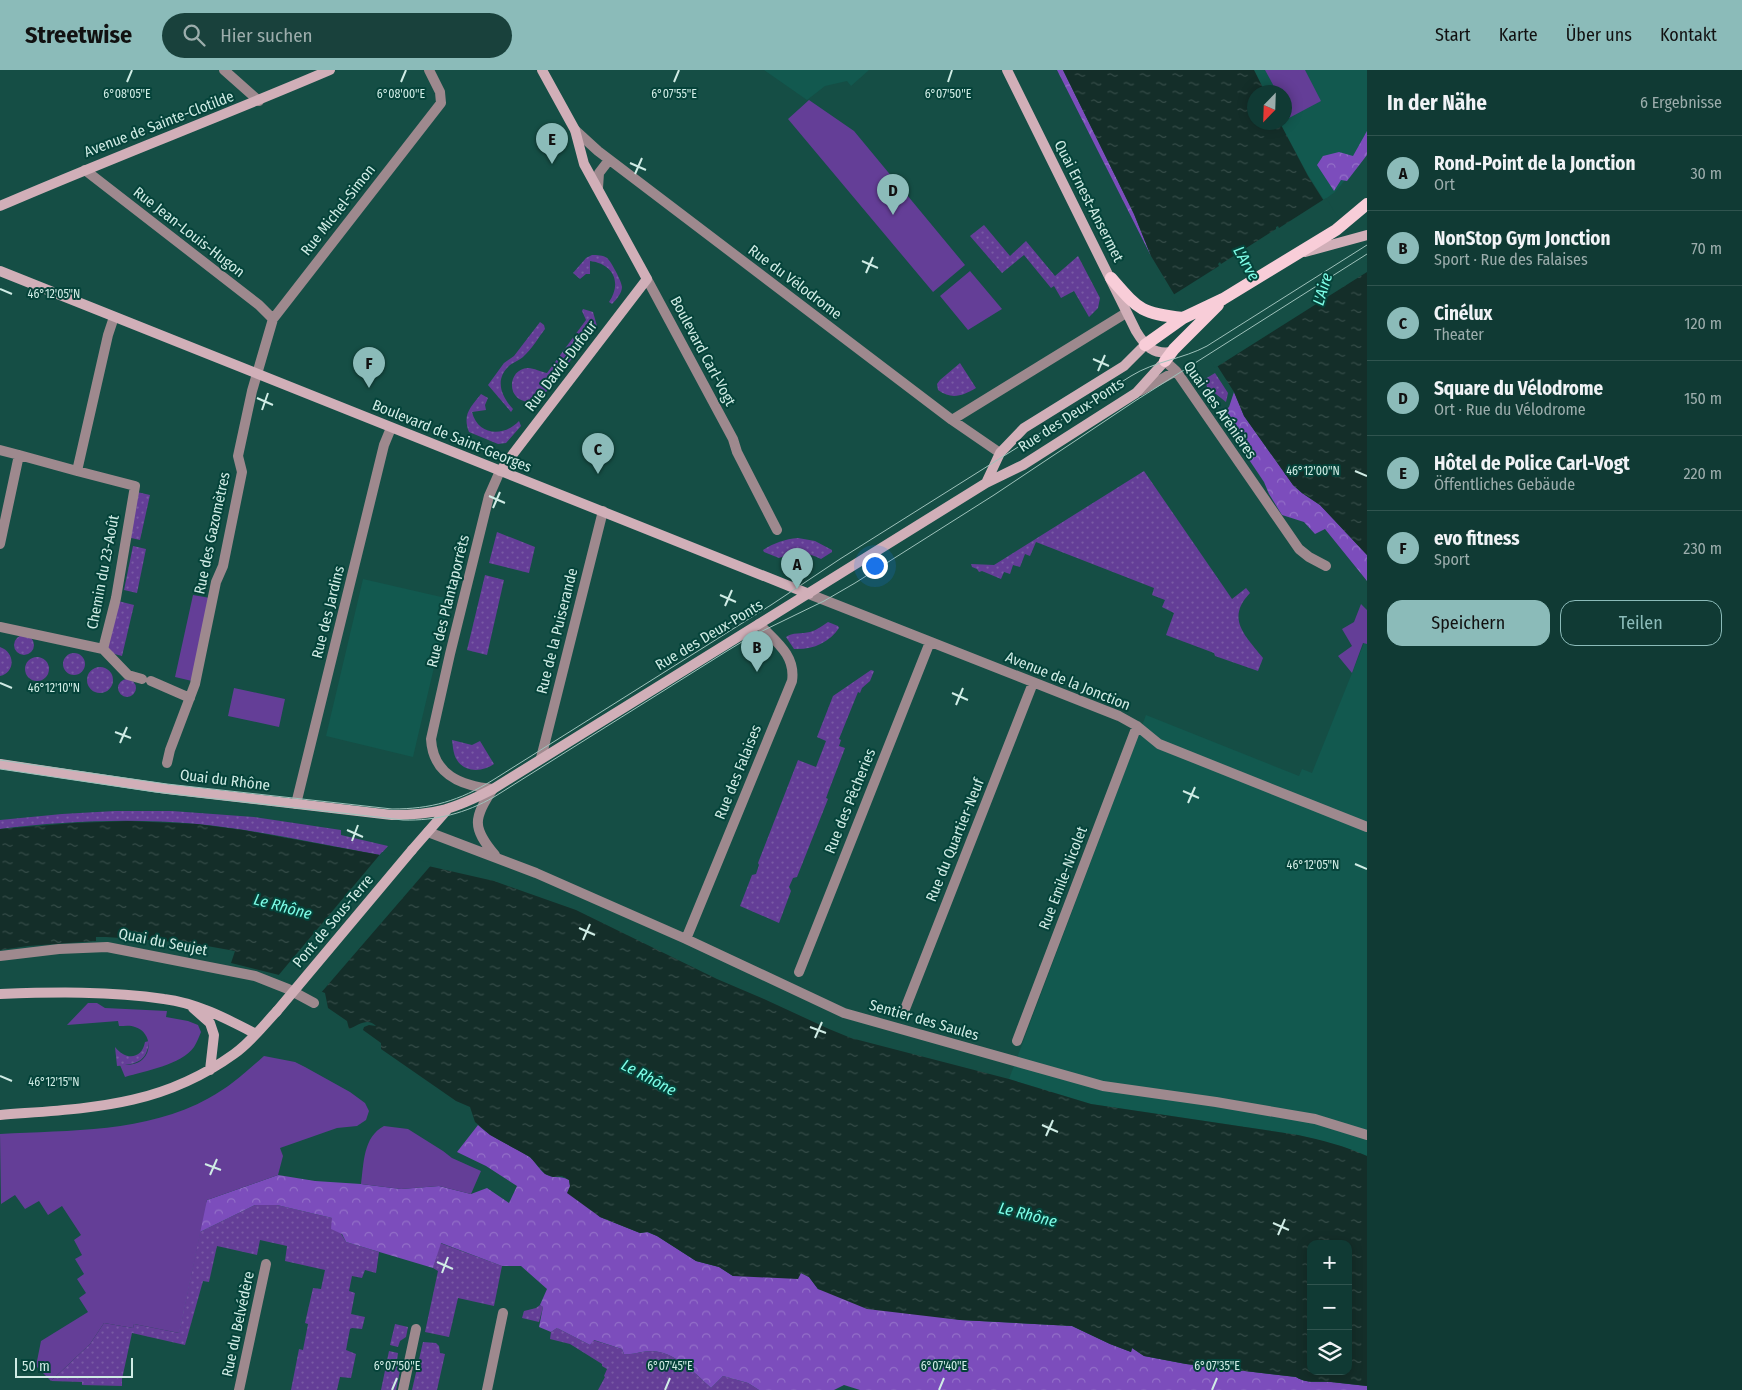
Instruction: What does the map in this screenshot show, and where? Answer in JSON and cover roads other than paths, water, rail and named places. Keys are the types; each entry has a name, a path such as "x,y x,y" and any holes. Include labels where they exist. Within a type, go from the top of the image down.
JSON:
{"main road":[{"path":"1223,299 1297,254 1350,219 1367,204"},
{"path":"1111,278 1137,307 1176,319"},
{"name":"Rue des Deux-Ponts","path":"1145,345 1176,319 1223,299"},
{"name":"Rue des Deux-Ponts","path":"1169,356 1223,299"}],"street":[{"path":"224,70 259,101"},
{"name":"Avenue de Sainte-Clotilde","path":"0,206 259,101 330,70"},
{"name":"Rue Michel-Simon","path":"257,374 273,319 441,103 440,92 429,70"},
{"name":"Boulevard Carl-Vogt","path":"542,70 575,130 584,164 733,439 737,452 777,530"},
{"name":"Quai Ernest-Ansermet","path":"1007,70 1111,278 1126,313 1145,345"},
{"name":"Rue du Vélodrome","path":"575,130 609,160 952,420 1000,453"},
{"path":"598,188 599,173 609,160"},
{"name":"Rue Jean-Louis-Hugon","path":"85,170 259,305 273,319"},
{"path":"1297,254 1365,236"},
{"name":"Boulevard de Saint-Georges","path":"0,271 809,594"},
{"name":"Rue David-Dufour","path":"500,471 647,279"},
{"path":"952,420 1126,313"},
{"path":"77,472 108,335 114,317"},
{"path":"1145,345 1169,356"},
{"name":"Rue des Deux-Ponts","path":"986,483 1000,453 1024,428 1124,366 1145,345"},
{"name":"Rue des Deux-Ponts","path":"447,810 469,802 493,789 986,483 1023,465 1136,393 1169,356"},
{"name":"Quai des Arénières","path":"1169,356 1176,371 1299,549 1326,566"},
{"path":"1136,393 1176,371"},
{"name":"Rue des Gazomètres","path":"167,763 170,750 195,684 216,582 223,566 242,472 238,456 257,374"},
{"name":"Rue des Jardins","path":"296,804 384,446 391,428"},
{"name":"Chemin du 23-Août","path":"0,450 135,486 116,598 103,649 0,627"},
{"path":"0,544 19,455"},
{"name":"Rue des Plantaporrêts","path":"493,789 481,788 446,774 432,752 431,740 489,496 500,471"},
{"name":"Rue de la Puiserande","path":"541,758 603,511"},
{"name":"Avenue de la Jonction","path":"809,594 1119,716 1137,726 1159,744 1367,827"},
{"name":"Rue des Falaises","path":"686,939 792,681 793,670 790,661 774,639 759,624"},
{"name":"Rue des Pêcheries","path":"799,972 930,642"},
{"path":"103,649 128,676 147,680 190,698"},
{"name":"Rue du Quartier-Neuf","path":"905,1009 1033,683"},
{"name":"Rue Emile-Nicolet","path":"1017,1041 1137,726"},
{"name":"Quai du Rhône","path":"0,764 167,789 392,815 414,815 447,810"},
{"name":"Sentier des Saules","path":"493,789 480,811 478,828 484,842 498,858"},
{"name":"Pont de Sous-Terre","path":"0,1115 77,1110 128,1102 171,1090 210,1070 235,1054 277,1011 447,810"},
{"name":"Sentier des Saules","path":"428,832 536,873 686,939 844,1013 1102,1086 1216,1102 1315,1119 1367,1135"},
{"name":"Quai du Seujet","path":"0,956 59,949 107,947 255,976 288,989 314,1003"},
{"path":"0,994 120,995 164,999 228,1019 256,1034"},
{"path":"191,1006 210,1023 214,1035 210,1070"},
{"name":"Rue du Belvédère","path":"238,1390 266,1264"},
{"path":"487,1390 504,1313"},
{"path":"403,1390 416,1329"}],"water":[{"path":"1063,70 1254,70 1262,85 1247,85 1247,130 1284,130 1308,176 1367,269 1367,555 1320,505 1293,485 1244,416 1234,392 1151,256 1134,214"},
{"name":"Le Rhône","path":"128,821 197,824 243,830 380,855 494,881 576,910 717,979 851,1038 1009,1079 1091,1104 1298,1135 1350,1149 1367,1156 1367,1386 1308,1381 1296,1377 1186,1364 1144,1356 1132,1348 1131,1352 1072,1326 960,1320 867,1309 818,1289 809,1277 801,1273 798,1279 733,1276 719,1267 696,1261 657,1236 648,1232 640,1233 600,1217 567,1193 570,1186 569,1180 562,1176 553,1177 545,1174 530,1157 490,1135 475,1122 470,1107 456,1101 381,1049 381,1043 363,1030 364,1027 369,1025 376,1026 373,1023 366,1022 349,1029 347,1021 328,1008 325,993 279,975 231,963 235,951 190,943 106,937 96,937 96,941 0,950 0,829"}],"tram line":[{"path":"0,760 167,784 392,809 432,805 456,798 493,780 1131,376 1207,346 1367,245"},
{"path":"0,769 155,792 403,820 427,819 462,812 494,797 750,637 824,601 855,583 994,495 1135,401 1367,254"}],"place":[{"name":"Hôtel de Police Carl-Vogt","path":"552,164"},
{"name":"Square du Vélodrome","path":"893,215"},
{"name":"evo fitness","path":"369,388"},
{"name":"Cinélux","path":"598,474"},
{"name":"Rond-Point de la Jonction","path":"797,589"},
{"name":"NonStop Gym Jonction","path":"757,672"}],"water label":[{"name":"L'Arve","path":"1247,263"},
{"name":"L'Aire","path":"1322,289"}]}
